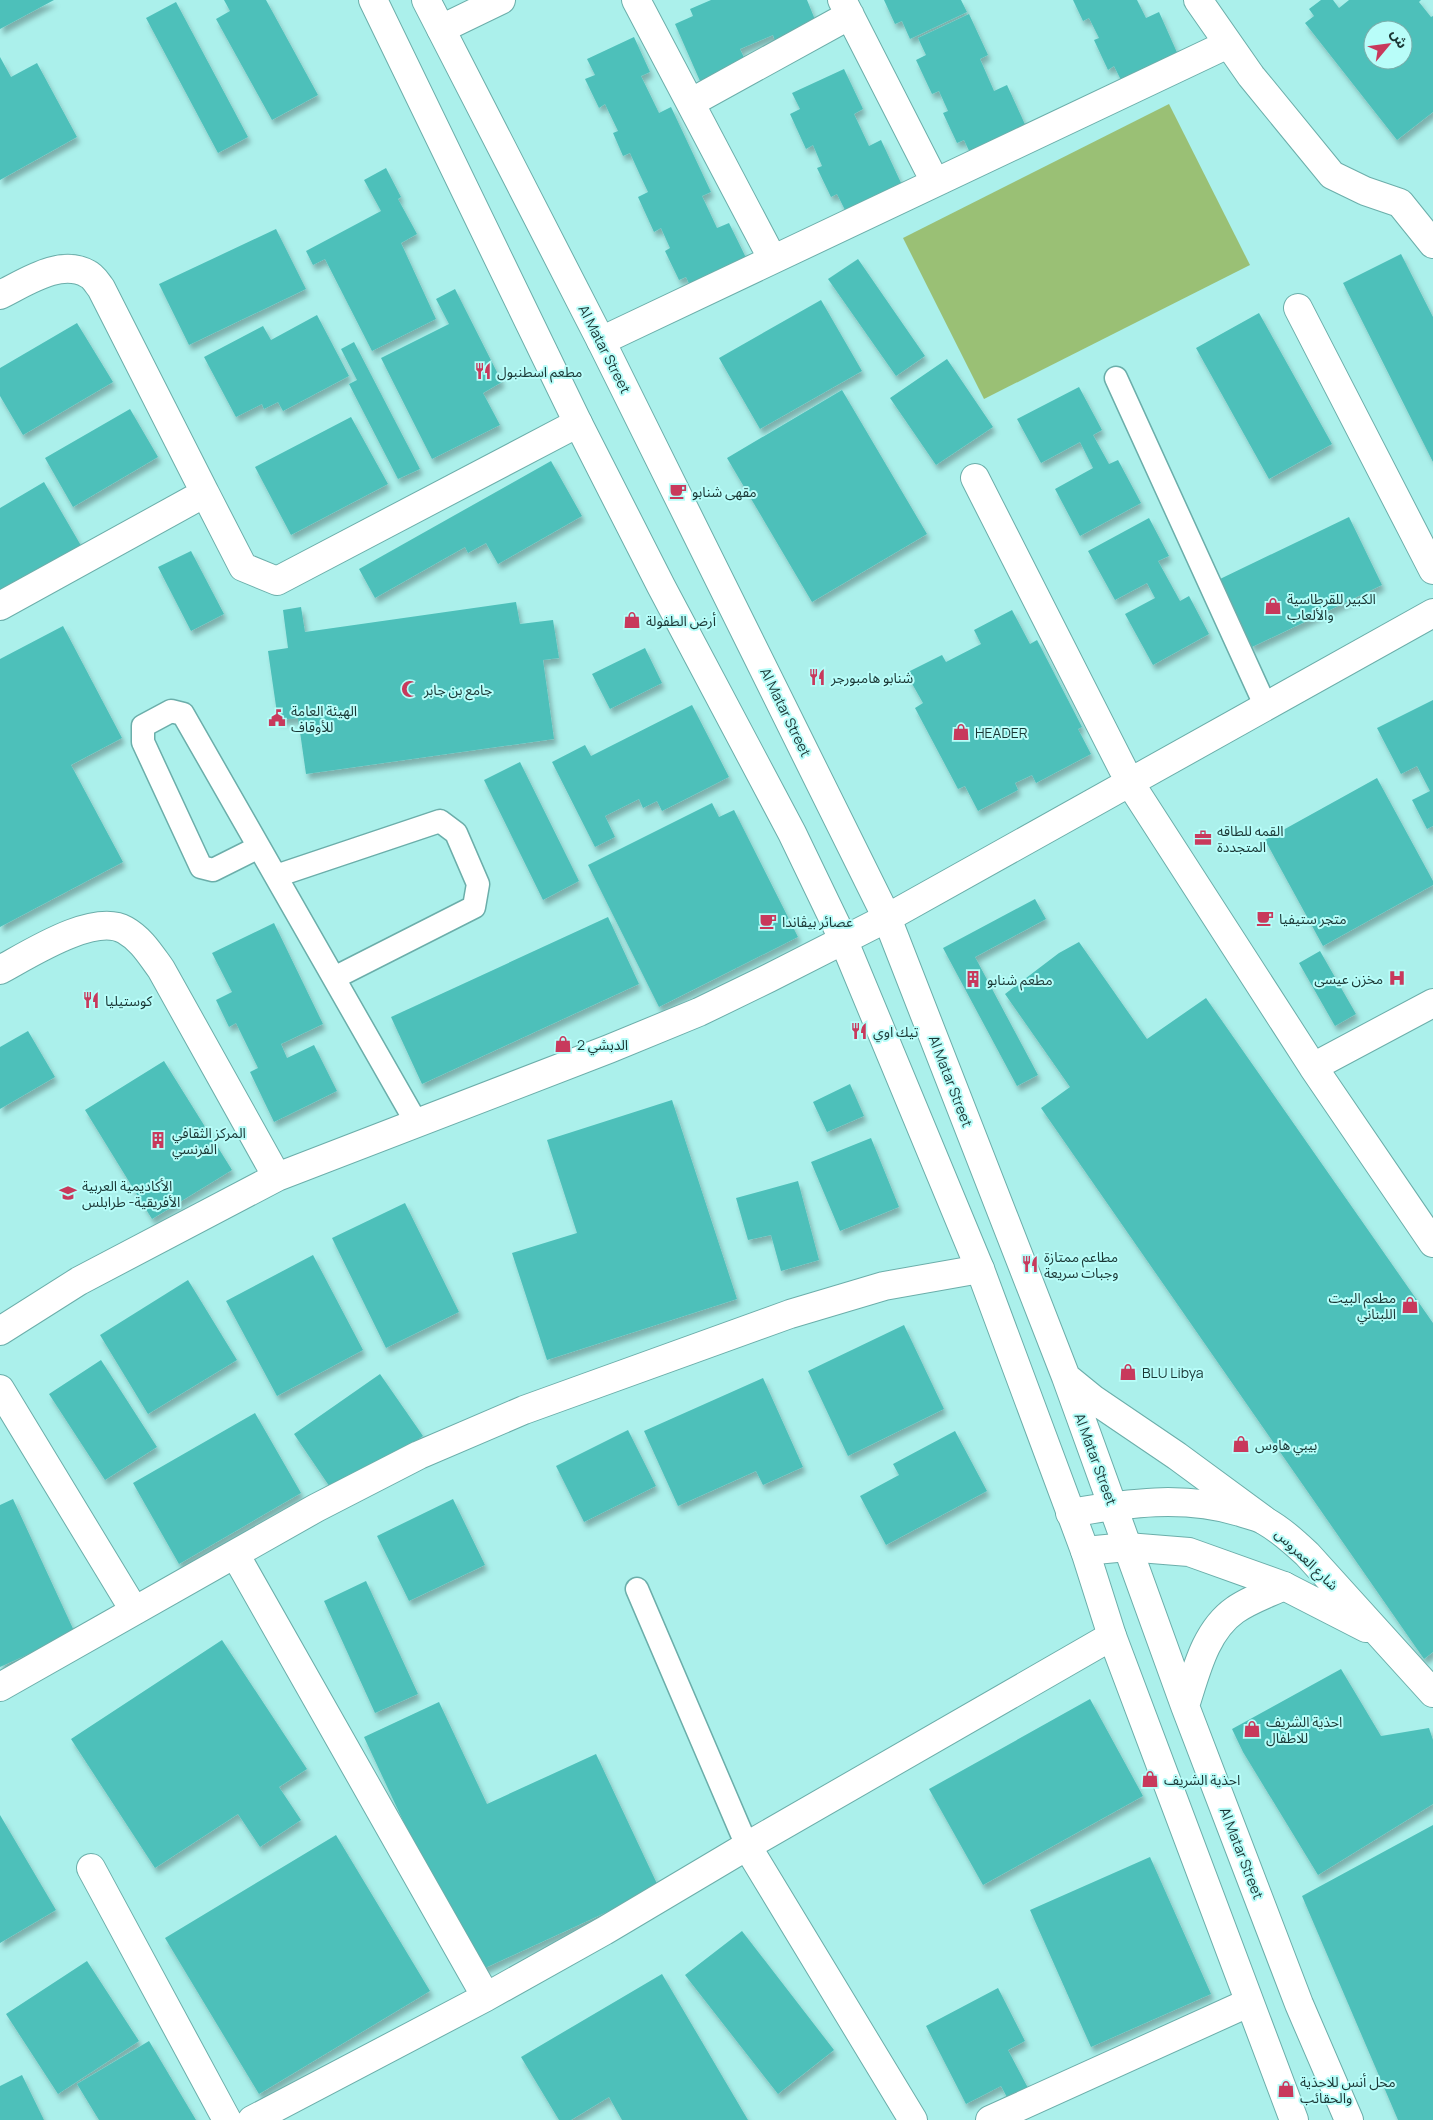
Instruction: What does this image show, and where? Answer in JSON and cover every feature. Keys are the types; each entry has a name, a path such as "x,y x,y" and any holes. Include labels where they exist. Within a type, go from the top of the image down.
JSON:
{"street":[{"path":"373,0 578,423 661,586 792,833 843,939 980,1270 1085,1551 1112,1636 1248,2003 1294,2120"},
{"name":"Al Matar Street","path":"426,0 601,341 887,918 1066,1378 1186,1706 1300,2004 1349,2120"},
{"path":"441,30 501,0"},
{"path":"636,0 692,102 772,258"},
{"path":"1198,0 1251,76 1332,175 1365,191 1400,203 1433,244"},
{"path":"692,102 846,8 935,182"},
{"path":"601,341 772,258 1228,44"},
{"path":"0,295 62,268 90,274 101,288 243,567 277,581 578,423"},
{"path":"1298,308 1433,570"},
{"path":"975,478 1130,783 1313,1066 1433,1243"},
{"path":"0,606 204,493"},
{"path":"0,1331 79,1281 277,1177 416,1122 548,1073 699,1012 887,918 1433,613"},
{"path":"0,970 60,938 82,929 100,927 123,928 142,943 161,969 277,1177"},
{"path":"1313,1066 1433,1003"},
{"path":"0,1687 316,1508 419,1455 524,1410 790,1314 884,1286 980,1270"},
{"path":"1066,1378 1094,1400 1177,1456 1264,1520"},
{"path":"0,1389 134,1610"},
{"name":"شارع العمروس","path":"1070,1513 1165,1500 1194,1502 1225,1508 1264,1520 1288,1536 1307,1554 1433,1693"},
{"name":"شارع العمروس","path":"1085,1551 1127,1547 1189,1552 1284,1586 1379,1635"},
{"path":"235,1554 486,1997"},
{"path":"1186,1706 1206,1646 1219,1624 1235,1609 1284,1586"},
{"path":"252,2120 486,1997 604,1932 747,1846 1112,1636"},
{"path":"747,1846 913,2120"},
{"path":"91,1868 227,2120"},
{"path":"990,2120 1248,2003"}],"lane":[{"path":"1116,378 1266,707"},
{"path":"259,847 213,870 201,867 142,742 143,726 171,711 183,714 276,876 416,1122"},
{"path":"276,876 440,821 456,833 478,884 474,907 334,978"},
{"path":"637,1589 747,1846"}],"green space":[{"path":"1169,104 1250,265 984,399 903,238"}],"building":[{"path":"0,0 54,0 0,29"},
{"path":"224,0 266,0 318,95 272,120 216,19 230,11"},
{"path":"711,0 807,0 818,27 776,44 773,35 740,49 746,62 700,81 675,24 693,16 690,9"},
{"path":"884,0 961,0 967,12 910,39 902,21 895,24"},
{"path":"1073,0 1137,0 1146,18 1159,12 1179,57 1123,84 1114,66 1108,70 1094,40 1099,38 1089,18 1083,21"},
{"path":"1321,0 1333,0 1339,8 1349,0 1421,0 1419,2 1431,17 1433,16 1433,112 1397,140 1305,23 1314,16 1309,9"},
{"path":"176,2 248,137 218,153 146,18"},
{"path":"969,14 988,55 980,59 994,91 1007,85 1028,131 972,157 964,140 957,143 943,113 948,111 939,91 932,94 916,60 926,55 918,38"},
{"path":"634,37 650,72 641,76 659,113 671,107 711,192 702,196 717,228 729,223 751,268 694,294 686,277 679,280 665,251 670,248 661,228 654,232 638,197 648,192 630,153 623,156 613,133 618,131 605,104 599,108 585,79 595,75 587,59"},
{"path":"0,57 11,77 37,63 77,137 0,180"},
{"path":"844,69 863,109 854,114 869,146 881,140 902,185 846,212 837,194 831,197 817,168 822,166 813,145 806,149 790,114 800,109 792,93"},
{"path":"386,168 401,197 398,199 417,234 401,243 436,319 372,351 325,259 313,265 306,251 381,211 364,180"},
{"path":"276,229 306,289 189,345 159,284"},
{"path":"1401,254 1433,317 1433,462 1343,283"},
{"path":"858,259 925,356 896,376 828,279"},
{"path":"455,289 502,382 483,393 500,425 432,459 381,358 449,324 436,299"},
{"path":"821,300 862,371 760,429 719,358"},
{"path":"1259,313 1332,444 1269,479 1196,348"},
{"path":"317,315 349,376 283,411 278,402 264,409 262,404 236,417 204,357 263,326 271,340"},
{"path":"77,323 113,382 23,435 0,396 0,368"},
{"path":"354,342 420,469 398,479 349,384 357,380 341,349"},
{"path":"947,359 993,427 936,465 890,398"},
{"path":"1079,387 1102,430 1093,435 1109,464 1118,460 1141,503 1080,536 1055,489 1093,468 1080,442 1041,463 1017,419"},
{"path":"842,390 927,534 812,602 727,458"},
{"path":"130,409 158,457 73,507 45,458"},
{"path":"351,417 388,484 291,535 255,467"},
{"path":"551,461 582,516 498,564 486,543 468,553 465,547 375,598 359,569"},
{"path":"44,482 83,549 0,597 0,508"},
{"path":"1349,517 1382,585 1252,647 1220,579"},
{"path":"1149,518 1169,556 1158,561 1180,601 1189,596 1209,634 1153,665 1125,614 1155,598 1147,583 1115,600 1088,551"},
{"path":"191,551 224,614 191,631 158,567"},
{"name":"جامع بن جابر","path":"516,602 520,624 553,620 559,658 543,660 554,739 306,774 298,718 278,720 268,651 288,648 283,610 301,607 305,632"},
{"path":"1012,610 1030,644 1037,640 1082,727 1078,729 1091,754 1036,783 1032,775 1015,783 1018,790 978,811 965,786 958,789 915,708 923,703 906,673 942,655 946,662 981,644 974,630"},
{"path":"63,626 122,738 71,765 123,862 0,927 0,659"},
{"path":"645,648 662,683 610,709 592,674"},
{"path":"1433,700 1433,826 1427,829 1412,800 1430,791 1417,766 1401,774 1377,728"},
{"path":"692,705 729,777 662,811 657,801 643,808 639,799 605,816 615,837 595,847 552,762 585,745 591,756"},
{"path":"520,762 579,881 543,900 484,780"},
{"path":"1377,778 1433,881 1433,885 1323,946 1265,840"},
{"path":"712,803 719,817 734,810 798,937 659,1007 588,865"},
{"name":"مطعم شنابو","path":"1035,899 1046,919 975,957 1038,1075 1017,1086 943,948"},
{"path":"608,917 639,984 422,1084 391,1017"},
{"path":"274,923 323,1024 281,1044 287,1058 314,1045 337,1091 274,1122 250,1072 258,1068 236,1023 229,1027 216,1000 232,992 212,953"},
{"path":"1079,942 1147,1039 1206,998 1433,1323 1433,1652 1424,1659 1041,1108 1070,1087 1005,994 1059,953"},
{"path":"1320,951 1356,1014 1335,1026 1299,963"},
{"path":"28,1031 55,1077 0,1109 0,1047"},
{"name":"المركز الثقافي الفرنسي","path":"164,1061 232,1170 152,1219 85,1110"},
{"path":"850,1084 864,1116 827,1132 813,1102"},
{"path":"672,1100 737,1299 547,1360 512,1253 577,1233 547,1140"},
{"path":"871,1138 899,1207 840,1231 811,1162"},
{"path":"798,1181 819,1260 781,1271 771,1235 748,1240 736,1198"},
{"path":"405,1203 459,1312 386,1348 332,1238"},
{"path":"313,1255 363,1350 277,1396 226,1301"},
{"path":"188,1280 237,1360 148,1414 100,1335"},
{"path":"904,1325 944,1409 848,1456 808,1371"},
{"path":"101,1360 157,1447 105,1480 49,1394"},
{"path":"380,1374 423,1436 336,1496 294,1434"},
{"path":"763,1378 803,1467 763,1485 756,1471 678,1506 644,1431"},
{"path":"255,1413 301,1493 179,1564 133,1483"},
{"path":"628,1430 656,1486 584,1522 556,1466"},
{"path":"955,1431 987,1491 886,1545 860,1496 899,1475 893,1464"},
{"path":"13,1499 75,1633 0,1667 0,1505"},
{"path":"453,1499 485,1565 409,1601 377,1536"},
{"path":"366,1581 418,1694 375,1713 324,1601"},
{"path":"222,1640 307,1769 279,1787 301,1820 260,1847 238,1814 155,1868 71,1739"},
{"path":"1341,1669 1381,1736 1429,1728 1433,1740 1433,1804 1318,1875 1243,1752 1232,1729"},
{"path":"1090,1699 1143,1796 983,1885 929,1789"},
{"path":"439,1702 487,1804 596,1754 659,1888 474,1973 364,1737"},
{"path":"0,1815 56,1910 0,1943"},
{"path":"1433,1825 1433,2120 1398,2120 1302,1896"},
{"path":"336,1835 430,1991 259,2094 165,1938"},
{"path":"1150,1857 1211,1994 1091,2047 1030,1910"},
{"path":"742,1931 834,2050 778,2094 685,1975"},
{"path":"87,1961 139,2041 58,2094 6,2014"},
{"path":"662,1974 748,2120 622,2120 609,2097 571,2120 559,2120 521,2057"},
{"path":"998,1988 1025,2041 1008,2050 1028,2088 1008,2099 1001,2086 966,2104 926,2026"},
{"path":"149,2041 196,2120 99,2120 77,2084"},
{"path":"22,2075 44,2120 0,2120 0,2086"}],"place":[{"name":"مطعم اسطنبول","path":"483,371"},
{"name":"مقهى شنابو","path":"678,491"},
{"name":"الكبير للقرطاسية والألعاب","path":"1273,606"},
{"name":"أرض الطفولة","path":"632,620"},
{"name":"شنابو هامبورجر","path":"817,677"},
{"name":"جامع بن جابر","path":"410,689"},
{"name":"الهيئة العامة للأوقاف","path":"277,718"},
{"name":"HEADER","path":"961,732"},
{"name":"القمه للطاقه المتجددة","path":"1203,838"},
{"name":"متجر ستيفيا","path":"1265,918"},
{"name":"عصائر بيڤاندا","path":"768,921"},
{"name":"مخزن عيسى","path":"1397,978"},
{"name":"مطعم شنابو","path":"973,979"},
{"name":"كوستيليا","path":"91,1000"},
{"name":"تيك اوي","path":"859,1031"},
{"name":"الدبشي 2","path":"563,1044"},
{"name":"المركز الثقافي الفرنسي","path":"158,1140"},
{"name":"الأكاديمية العربية الأفريقية- طرابلس","path":"68,1193"},
{"name":"مطاعم ممتازة وجبات سريعة","path":"1030,1264"},
{"name":"مطعم البيت اللبناني","path":"1410,1305"},
{"name":"BLU Libya","path":"1128,1372"},
{"name":"بيبي هاوس","path":"1241,1444"},
{"name":"احذية الشريف للاطفال","path":"1252,1729"},
{"name":"احذية الشريف","path":"1150,1779"},
{"name":"محل أنس للاحذية والحقائب","path":"1286,2089"}]}
